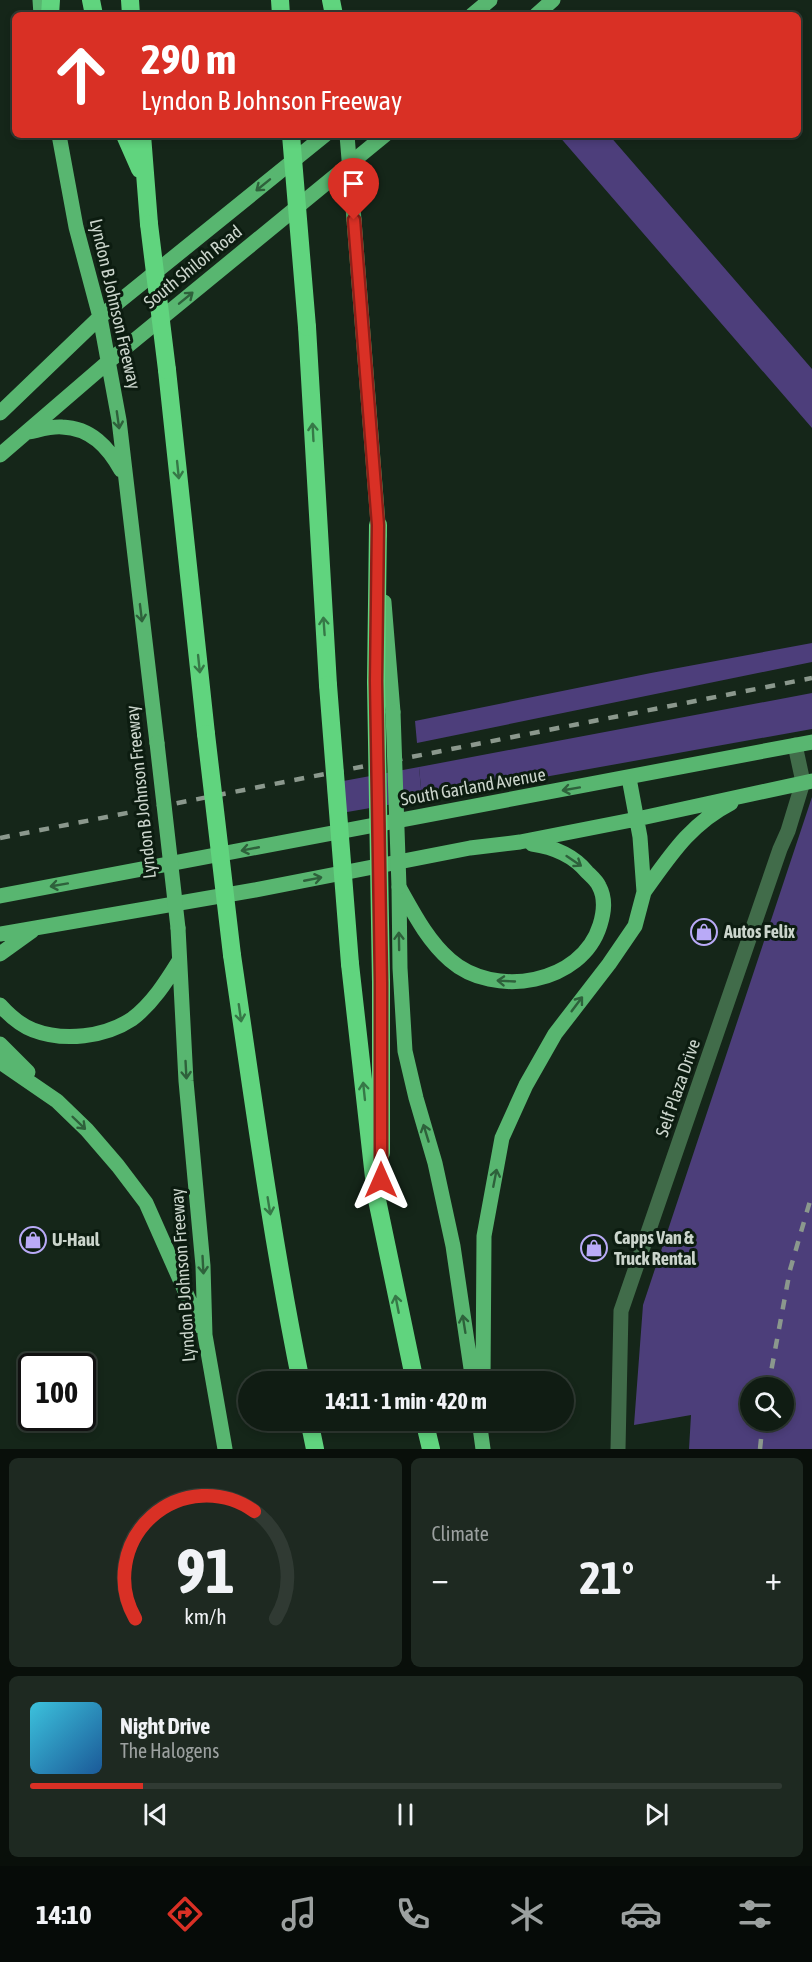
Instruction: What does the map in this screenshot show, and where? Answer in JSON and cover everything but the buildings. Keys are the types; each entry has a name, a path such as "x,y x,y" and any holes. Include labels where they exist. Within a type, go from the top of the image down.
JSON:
{"highway":[{"path":"126,138 146,184"},
{"name":"Lyndon B Johnson Freeway","path":"142,138 149,224 232,955 265,1184 299,1371"},
{"path":"291,138 307,327 328,685 350,964 376,1195 413,1371"},
{"path":"378,525 376,681 381,982 381,1223"},
{"path":"311,1431 315,1449"},
{"path":"427,1431 431,1449"}],"main road":[{"path":"476,12 490,0"},
{"path":"539,12 553,0"},
{"name":"Lyndon B Johnson Freeway","path":"60,138 76,227 100,317 119,420 178,928 186,1081 203,1266 205,1335 225,1449"},
{"name":"South Shiloh Road","path":"0,412 100,317 321,138"},
{"path":"347,138 393,712 400,968 405,1051 435,1163 453,1246 471,1371"},
{"name":"South Shiloh Road","path":"0,455 108,362 381,138"},
{"path":"26,433 61,426 79,430 96,438 110,451 125,475"},
{"name":"South Garland Avenue","path":"0,896 812,742"},
{"path":"483,1371 484,1236 502,1138 526,1085 555,1034 635,926 644,892 637,819 628,778"},
{"path":"0,934 255,890 470,848 520,842 807,782"},
{"path":"644,892 683,838 712,813 749,794"},
{"path":"399,886 430,939 451,961 475,975 500,982 524,982 552,975 574,962 596,936 605,909 599,885 579,862 549,846 520,842"},
{"path":"0,954 34,929"},
{"path":"0,1005 14,1019 33,1030 65,1036 97,1033 132,1018 155,997 179,961"},
{"path":"0,1044 87,1130 146,1203 205,1335"},
{"path":"0,1062 57,1101"},
{"path":"481,1431 484,1449"},
{"path":"484,1431 484,1449"}],"street":[{"name":"Self Plaza Drive","path":"618,1449 621,1311 780,849 807,782 795,745"}],"shaded area":[{"path":"561,138 612,138 812,369 812,428"},
{"path":"812,643 812,662 417,743 415,721"},
{"path":"812,693 812,729 422,799 419,767"},
{"path":"419,767 422,799 330,815 327,784"},
{"path":"812,797 812,1449 689,1449 691,1415 634,1425 643,1305"}],"railway":[{"path":"0,838 812,678"},
{"path":"770,1377 790,1270 812,1194"},
{"path":"760,1449 762,1431"}],"place":[{"name":"Autos Felix","path":"704,932"},
{"name":"U-Haul","path":"33,1240"},
{"name":"Capps Van & Truck Rental","path":"594,1248"}],"route":[{"path":"354,220 378,525 376,681 381,982 381,1180"}]}
